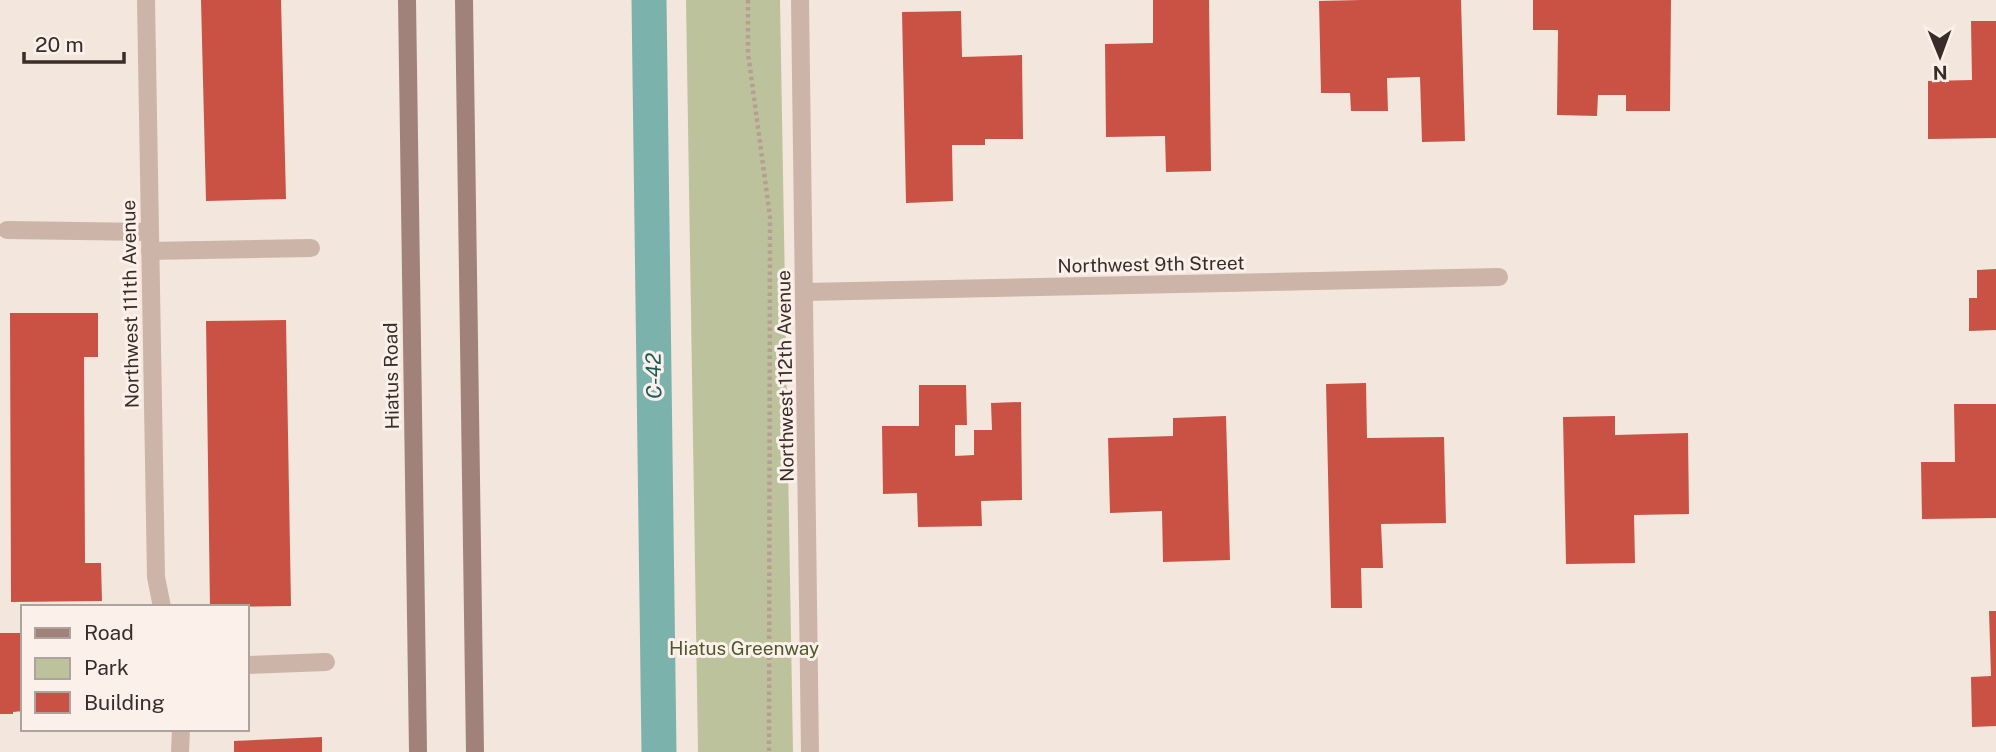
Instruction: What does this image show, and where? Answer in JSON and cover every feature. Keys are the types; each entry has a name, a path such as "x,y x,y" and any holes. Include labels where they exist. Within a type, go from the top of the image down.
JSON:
{"main road":[{"name":"Hiatus Road","path":"407,0 418,752"},
{"path":"464,0 475,752"}],"street":[{"name":"Northwest 111th Avenue","path":"146,0 156,577 162,605"},
{"name":"Northwest 112th Avenue","path":"800,0 810,752"},
{"path":"7,230 150,232"},
{"path":"150,251 311,248"},
{"name":"Northwest 9th Street","path":"805,292 1499,277"},
{"path":"248,665 326,662"},
{"path":"180,752 181,731"}],"path":[{"path":"748,0 748,53 770,217 769,752"}],"green space":[{"name":"Hiatus Greenway","path":"686,0 780,0 793,752 698,752"}],"building":[{"path":"201,0 281,0 286,199 206,201"},
{"path":"1153,0 1209,0 1211,171 1166,172 1165,136 1106,137 1105,44 1153,43"},
{"path":"1461,0 1465,141 1422,142 1420,77 1387,78 1388,111 1351,111 1350,93 1321,93 1319,1"},
{"path":"1533,0 1671,0 1670,111 1626,111 1626,95 1598,95 1597,116 1557,115 1558,30 1533,30"},
{"path":"961,11 962,57 1022,55 1023,139 985,139 985,145 952,145 953,201 906,203 902,12"},
{"path":"1971,21 1996,21 1996,138 1928,139 1928,81 1972,80"},
{"path":"1996,269 1996,330 1969,331 1969,298 1977,298 1977,270"},
{"path":"10,313 98,313 98,357 84,357 85,563 101,563 102,601 11,602"},
{"path":"286,320 291,606 210,605 206,321"},
{"path":"1366,383 1367,438 1444,437 1446,523 1381,524 1383,568 1361,568 1362,608 1331,608 1326,384"},
{"path":"919,385 966,385 967,425 955,425 955,456 974,455 974,430 992,430 991,403 1021,402 1022,500 981,501 982,526 918,527 917,493 883,494 882,426 919,426"},
{"path":"1954,404 1996,404 1996,518 1922,519 1921,462 1955,462"},
{"path":"1226,416 1230,560 1163,562 1162,511 1110,513 1108,438 1173,436 1173,418"},
{"path":"1615,416 1615,435 1688,433 1689,514 1634,515 1635,563 1566,564 1563,417"},
{"path":"1989,611 1996,611 1996,726 1972,727 1971,677 1991,676"},
{"path":"0,633 21,633 21,711 0,714"},
{"path":"322,737 322,752 234,752 234,741"}],"waterway":[{"name":"C-42","path":"649,0 659,752"}]}
